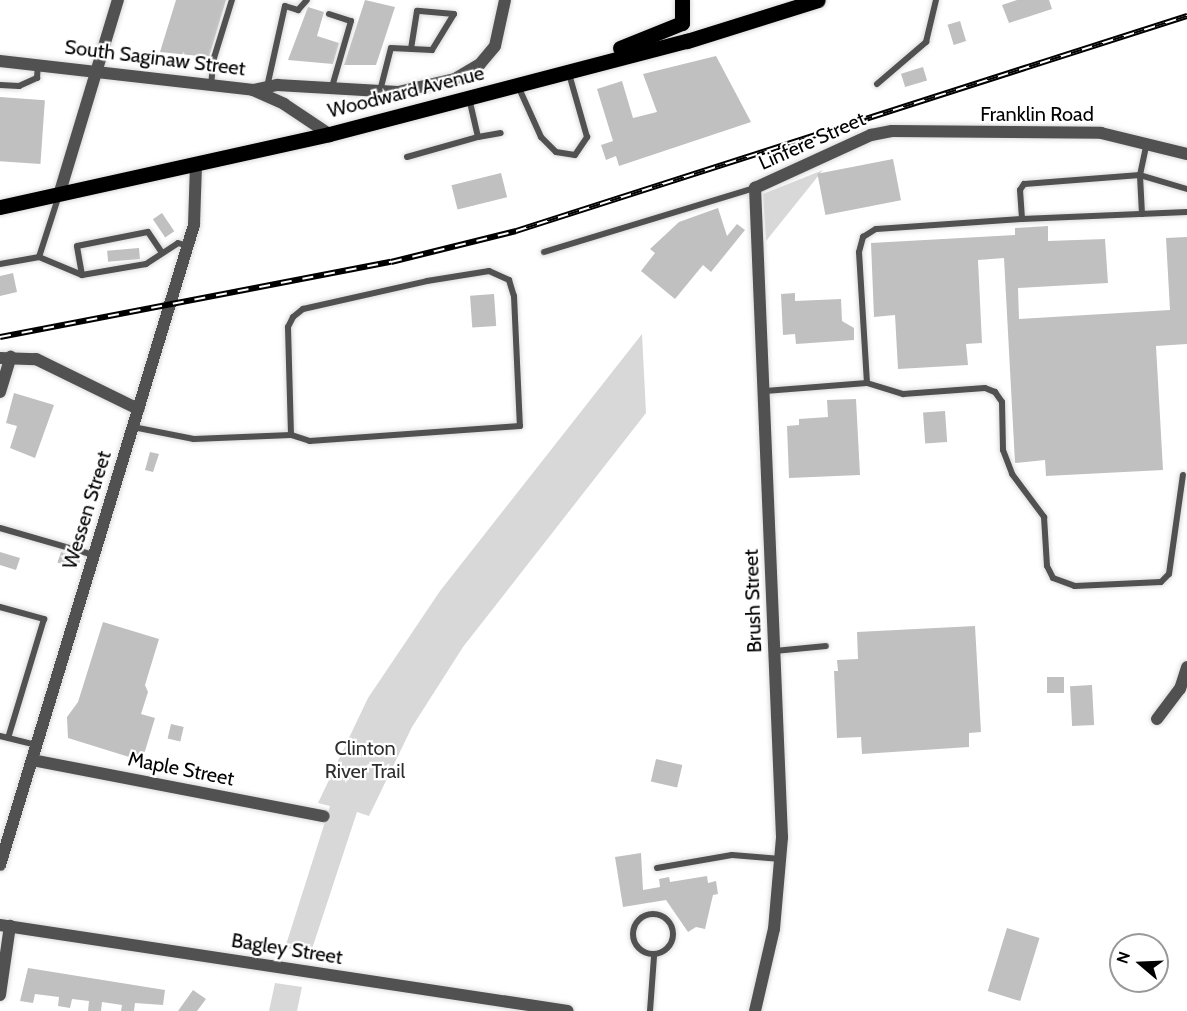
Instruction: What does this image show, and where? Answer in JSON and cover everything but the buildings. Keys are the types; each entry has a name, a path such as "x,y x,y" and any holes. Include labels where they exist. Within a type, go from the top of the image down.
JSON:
{"main road":[{"path":"568,71 673,31 685,16 682,0"},
{"name":"Woodward Avenue","path":"0,207 328,134 518,85 818,0"}],"street":[{"path":"59,195 118,0"},
{"path":"253,90 267,87 332,87 408,91 472,71 498,41 505,0"},
{"name":"South Saginaw Street","path":"0,61 97,70 253,90 284,104 328,134"},
{"name":"Franklin Road","path":"885,131 1081,132 1147,142 1187,154"},
{"name":"Linfere Street","path":"755,188 885,131"},
{"name":"Wessen Street","path":"0,865 194,225 196,165"},
{"name":"Brush Street","path":"755,188 765,392 781,859 774,929 755,1011"},
{"path":"0,392 5,358 36,359 138,409"},
{"path":"1157,719 1180,688 1187,667"},
{"name":"Maple Street","path":"32,760 324,816"},
{"path":"0,995 5,926"},
{"name":"Bagley Street","path":"5,926 568,1011"}],"lane":[{"path":"211,86 214,58 232,0"},
{"path":"267,87 285,6 298,10 307,0"},
{"path":"877,84 926,42 936,0"},
{"path":"380,91 391,48 411,49 432,50 454,14 417,11 411,49"},
{"path":"329,14 351,21 332,87"},
{"path":"0,85 19,86 37,78 38,64"},
{"path":"518,85 541,137 556,152 575,155 587,137 568,71"},
{"path":"469,98 478,137"},
{"path":"406,157 501,133"},
{"path":"1142,213 1140,175 1147,142"},
{"path":"1022,219 1020,190 1024,184 1140,175 1187,189"},
{"path":"544,252 755,188"},
{"path":"39,257 59,195"},
{"path":"867,383 859,252 863,237 876,229 1022,219 1187,212"},
{"path":"82,274 77,246 148,232 162,253"},
{"path":"0,264 39,257 82,274 146,264 178,243 188,246"},
{"path":"133,427 194,439 291,435 310,441 520,426 514,296 509,280 489,271 427,281 303,309 293,316 288,327 291,435"},
{"path":"765,392 867,383 903,394 985,388 995,392 1002,402 1003,450 1012,474 1044,517 1047,566 1053,578 1075,586 1161,582 1169,574 1186,473"},
{"path":"0,528 94,555"},
{"path":"0,607 44,619 8,738"},
{"path":"774,651 825,646"},
{"path":"0,736 36,746"},
{"path":"657,868 732,855 781,859"},
{"path":"650,1011 654,957 668,946 672,933 668,921 650,914 635,924 634,936 639,947 654,957"}],"green space":[{"path":"823,170 766,241 763,194"},
{"name":"Clinton River Trail","path":"642,334 646,413 463,647 412,727 369,816 357,812 311,952 285,948 330,806 318,803 368,698 440,591"},
{"path":"275,983 302,987 297,1011 269,1011"}],"railway":[{"path":"0,337 391,262 516,231 1187,16"}]}
